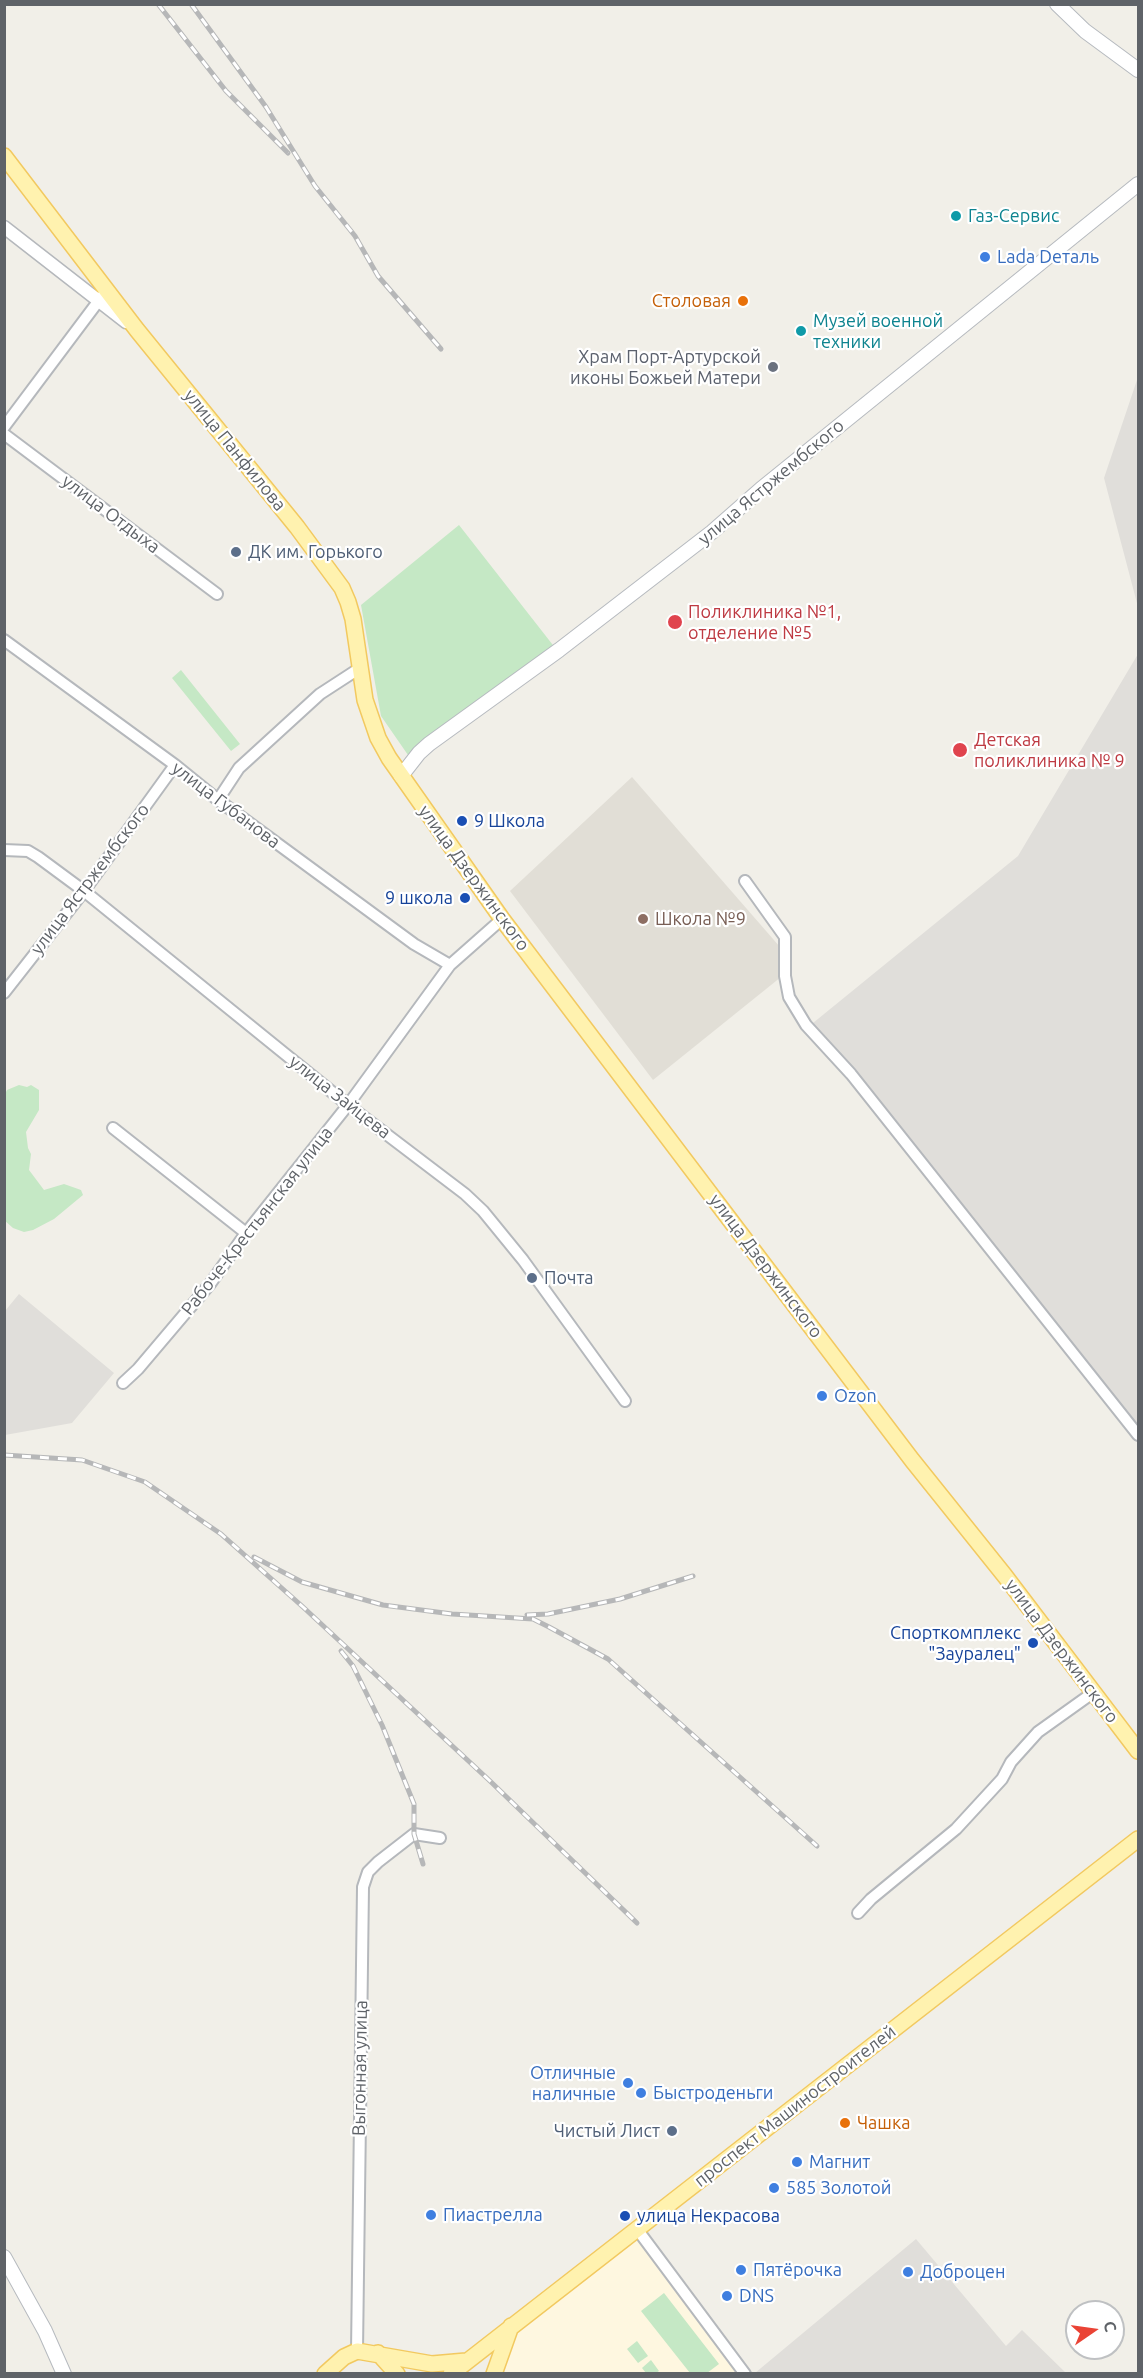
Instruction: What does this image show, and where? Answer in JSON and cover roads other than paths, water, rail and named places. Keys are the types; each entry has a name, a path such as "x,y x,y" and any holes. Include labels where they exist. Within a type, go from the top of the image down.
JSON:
{"main road":[{"path":"1057,4 1085,31 1138,70"},
{"name":"улица Панфилова","path":"4,156 102,296 137,330 297,527 342,588 352,619 370,719 378,738 401,776"},
{"name":"улица Ястржембского","path":"401,776 414,758 429,744 559,650 712,532 761,489 1138,184"},
{"name":"улица Дзержинского","path":"401,776 501,919 912,1460 1095,1692 1138,1751"},
{"name":"проспект Машиностроителей","path":"451,2373 1138,1839"},
{"path":"4,2257 45,2331 64,2373"},
{"path":"494,2373 511,2326"},
{"path":"325,2373 344,2357 357,2351 432,2364 466,2361"},
{"path":"378,2353 397,2373"}],"street":[{"path":"4,227 102,296 4,428"},
{"name":"улица Отдыха","path":"4,434 217,594"},
{"name":"улица Губанова","path":"4,640 414,944 450,965"},
{"path":"218,800 239,768 320,694 360,668"},
{"name":"улица Ястржембского","path":"4,993 84,891 175,765"},
{"name":"улица Зайцева","path":"4,849 21,850 38,857 84,891 348,1105 465,1194 483,1210 523,1260 625,1401"},
{"path":"745,881 785,937 785,976 789,997 806,1025 851,1074 1138,1435"},
{"name":"Рабоче-Крестьянская улица","path":"123,1383 138,1369 210,1284 246,1233 348,1105 450,965 501,919"},
{"path":"113,1128 246,1233"},
{"path":"858,1913 871,1899 956,1829 1002,1779 1011,1762 1038,1732 1095,1692"},
{"name":"Выгонная улица","path":"357,2351 363,1887 368,1872 414,1834 440,1838"},
{"path":"637,2229 745,2373"}],"railway":[{"path":"158,4 226,91 288,153"},
{"path":"191,4 266,107 315,186 355,236 378,276 441,349"},
{"path":"4,1455 82,1460 145,1482 221,1534 490,1781 637,1923"},
{"path":"254,1557 302,1582 383,1605 452,1614 533,1619 549,1627 608,1659 817,1846"},
{"path":"527,1615 548,1614 620,1599 693,1576"},
{"path":"341,1651 353,1666 382,1725 414,1804 414,1834 423,1864"}],"place":[{"name":"Газ-Сервис","path":"956,216"},
{"name":"Lada Dеталь","path":"985,257"},
{"name":"Столовая","path":"743,301"},
{"name":"Музей военной техники","path":"801,331"},
{"name":"Храм Порт-Артурской иконы Божьей Матери","path":"773,367"},
{"name":"ДК им. Горького","path":"236,552"},
{"name":"Поликлиника №1, отделение №5","path":"675,622"},
{"name":"Детская поликлиника № 9","path":"960,750"},
{"name":"9 Школа","path":"462,821"},
{"name":"9 школа","path":"465,898"},
{"name":"Школа №9","path":"643,919"},
{"name":"Почта","path":"532,1278"},
{"name":"Ozon","path":"822,1396"},
{"name":"Спорткомплекс \"Зауралец\"","path":"1033,1643"},
{"name":"Отличные наличные","path":"628,2083"},
{"name":"Быстроденьги","path":"641,2093"},
{"name":"Чашка","path":"845,2123"},
{"name":"Чистый Лист","path":"672,2131"},
{"name":"Магнит","path":"797,2162"},
{"name":"585 Золотой","path":"774,2188"},
{"name":"Пиастрелла","path":"431,2215"},
{"name":"улица Некрасова","path":"625,2216"},
{"name":"Пятёрочка","path":"741,2270"},
{"name":"Доброцен","path":"908,2272"},
{"name":"DNS","path":"727,2296"}]}
